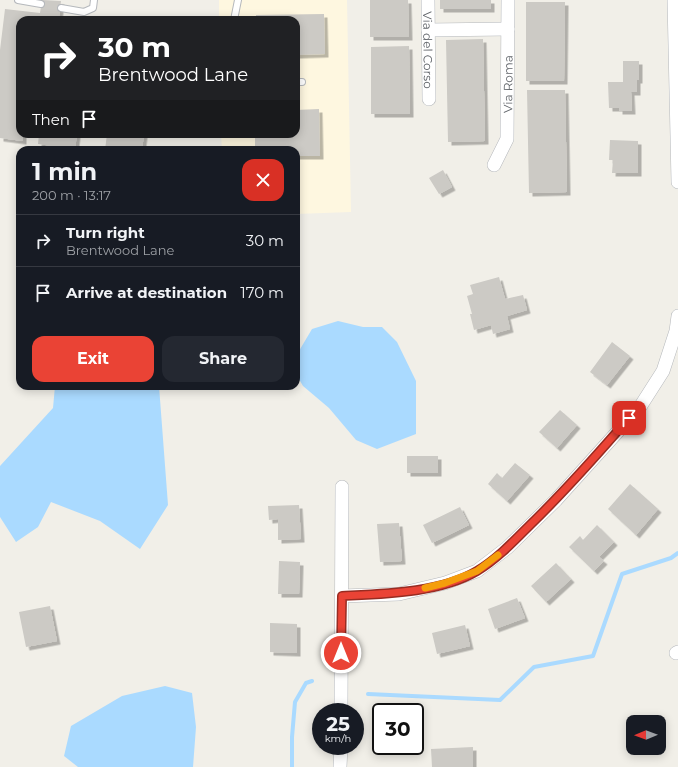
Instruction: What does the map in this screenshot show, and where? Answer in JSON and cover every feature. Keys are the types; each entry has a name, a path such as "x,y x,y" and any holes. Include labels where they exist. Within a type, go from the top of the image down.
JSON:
{"street":[{"name":"Via del Corso","path":"428,0 429,99"},
{"name":"Via Roma","path":"494,165 507,139 508,0"},
{"path":"674,0 678,182"},
{"path":"428,30 508,29"},
{"path":"342,596 399,594 445,583 477,571 507,548 556,500 640,407 663,371 676,331 678,316"},
{"path":"341,703 342,487"},
{"path":"340,767 341,755"}],"lane":[{"path":"18,0 41,4"},
{"path":"60,8 84,12 93,8 94,0"},
{"path":"235,16 238,0"}],"shaded area":[{"path":"219,0 347,0 351,212 300,214 300,146 222,146 221,138 300,138 300,16 219,16"}],"water":[{"path":"338,321 363,327 382,327 397,342 416,381 416,434 377,449 356,440 329,408 303,386 300,381 300,349 312,329"},
{"path":"55,390 159,390 168,505 140,549 100,521 51,502 38,527 16,542 0,517 0,466 53,408"},
{"path":"165,686 192,693 196,727 193,767 78,767 64,756 71,726 122,696"}],"building":[{"path":"42,0 61,1 59,16 16,16 16,138 23,138 23,141 0,138 0,50 5,9 40,13"},
{"path":"370,0 408,0 409,37 370,37"},
{"path":"440,0 491,0 491,9 440,9"},
{"path":"526,2 565,2 564,81 526,81"},
{"path":"324,14 325,54 300,55 300,16 256,15"},
{"path":"483,39 485,141 448,142 446,40"},
{"path":"409,46 410,114 371,114 371,47"},
{"path":"623,61 639,61 639,80 637,80 637,92 631,92 632,111 619,111 619,108 609,108 608,82 623,82"},
{"path":"527,90 565,90 567,192 529,193"},
{"path":"319,109 320,156 300,156 300,146 255,146 255,138 300,138 300,110"},
{"path":"39,138 76,138 75,146 53,146 38,144"},
{"path":"106,138 144,138 142,146 106,146"},
{"path":"610,140 638,141 638,173 612,173 613,160 609,160"},
{"path":"443,170 452,187 439,194 429,178"},
{"path":"499,277 505,299 523,295 527,310 507,316 510,329 493,334 491,325 474,330 470,314 472,314 467,296 473,294 470,285"},
{"path":"612,342 630,356 607,385 590,372"},
{"path":"560,410 577,425 557,448 539,432"},
{"path":"407,456 438,456 438,473 407,473"},
{"path":"515,463 530,475 507,501 488,484 497,473 502,478"},
{"path":"630,484 658,509 636,535 608,509"},
{"path":"299,505 301,539 278,540 278,519 269,520 268,506"},
{"path":"460,507 469,525 432,543 423,525"},
{"path":"399,523 402,561 380,562 377,524"},
{"path":"597,525 614,542 599,557 604,561 594,571 569,547 580,536 583,540"},
{"path":"279,561 300,562 299,594 278,594"},
{"path":"556,563 571,579 546,602 531,586"},
{"path":"517,598 525,618 495,629 488,609"},
{"path":"50,606 57,641 26,647 19,612"},
{"path":"270,623 297,624 297,653 270,652"},
{"path":"465,625 470,646 437,654 432,633"},
{"path":"473,747 473,767 432,767 431,749"}],"waterway":[{"path":"368,694 500,700 534,667 593,656 622,574 671,558 678,553"},
{"path":"292,767 292,737 295,702 306,683 312,681"}],"slow traffic":[{"path":"425,588 445,583 477,571 498,555"}],"route":[{"path":"341,653 342,596 399,594 445,583 477,571 507,548 556,500 629,418"}]}
